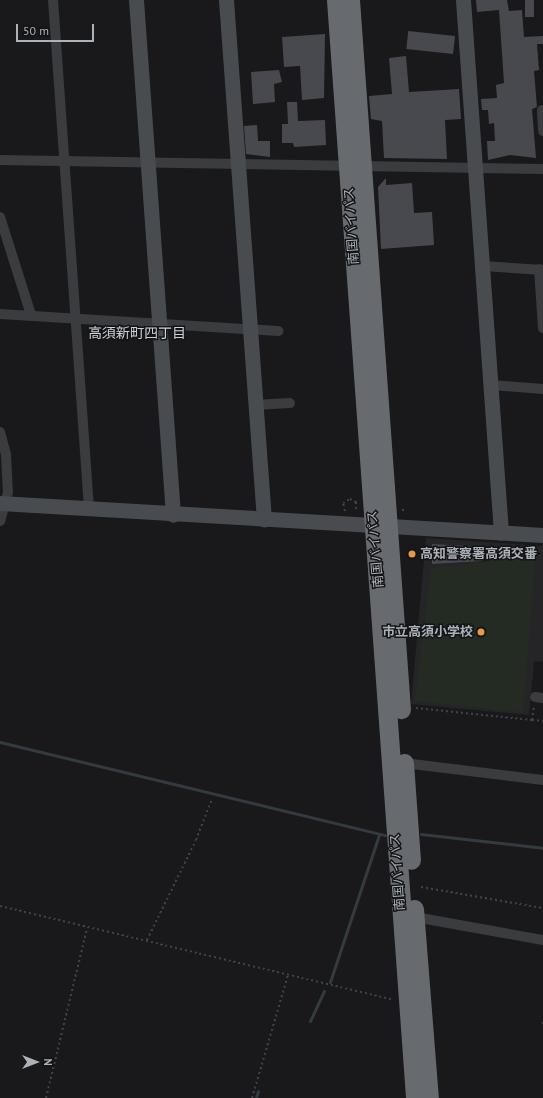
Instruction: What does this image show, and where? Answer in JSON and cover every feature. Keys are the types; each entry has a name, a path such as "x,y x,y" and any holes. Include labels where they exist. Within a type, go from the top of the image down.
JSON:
{"highway":[{"name":"南国バイパス","path":"336,0 354,166 381,526 408,1001 428,1098"},
{"name":"南国バイパス","path":"350,0 354,166"},
{"name":"南国バイパス","path":"381,526 404,763 428,1098"}],"street":[{"path":"52,0 89,508"},
{"path":"136,0 173,515"},
{"path":"226,0 248,329 264,520"},
{"path":"463,0 501,532"},
{"path":"542,110 543,131"},
{"path":"0,160 543,169"},
{"path":"0,217 31,315"},
{"path":"483,266 541,270 543,328"},
{"path":"0,314 278,331"},
{"path":"491,385 543,389"},
{"path":"254,405 290,403"},
{"path":"0,432 6,455 3,503 0,521"},
{"path":"3,503 173,515 543,535"},
{"path":"404,763 543,780"},
{"path":"415,917 543,940"}],"path":[{"path":"346,512 343,507 347,500 356,502 356,508"},
{"path":"532,720 539,698"},
{"path":"411,708 543,721"},
{"path":"147,940 196,840 212,798"},
{"path":"421,887 543,908"},
{"path":"0,906 288,975 408,1001"},
{"path":"46,1098 87,928"},
{"path":"252,1098 288,975"}],"shaded area":[{"name":"市立高須小学校","path":"426,538 543,546 543,662 534,661 529,715 411,704"},
{"name":"市立高須小学校","path":"488,548 536,551 523,712 415,701 431,568 487,562"}],"building":[{"path":"476,0 507,0 509,11 522,10 524,37 543,36 543,44 537,44 539,70 534,71 537,107 532,109 536,158 510,155 488,160 487,141 495,141 494,123 489,124 488,110 482,110 481,99 497,98 496,85 504,83 499,10 477,12"},
{"path":"525,0 534,0 534,17 525,17"},
{"path":"408,31 455,36 453,54 406,49"},
{"path":"325,34 324,98 302,100 300,66 284,67 282,37"},
{"path":"406,56 409,92 459,89 461,119 445,120 447,159 384,158 382,121 371,119 369,96 392,94 389,58"},
{"path":"279,70 282,82 274,84 275,102 253,104 251,72"},
{"path":"287,102 297,102 298,121 325,120 326,145 294,147 293,143 282,143 282,124 288,124"},
{"path":"257,125 258,141 270,141 270,157 246,154 244,126"},
{"path":"386,178 386,185 412,183 414,213 432,212 434,245 381,249 378,187"},
{"path":"432,544 483,547 482,561 432,564"}],"waterway":[{"path":"0,742 385,835"},
{"path":"421,834 543,848"},
{"path":"330,982 379,835"},
{"path":"310,1021 324,991"},
{"path":"256,1098 258,1091"}],"place":[{"name":"高知警察署高須交番","path":"412,554"},
{"name":"市立高須小学校","path":"481,632"}],"district":[{"name":"高須新町四丁目","path":"137,333"}]}
